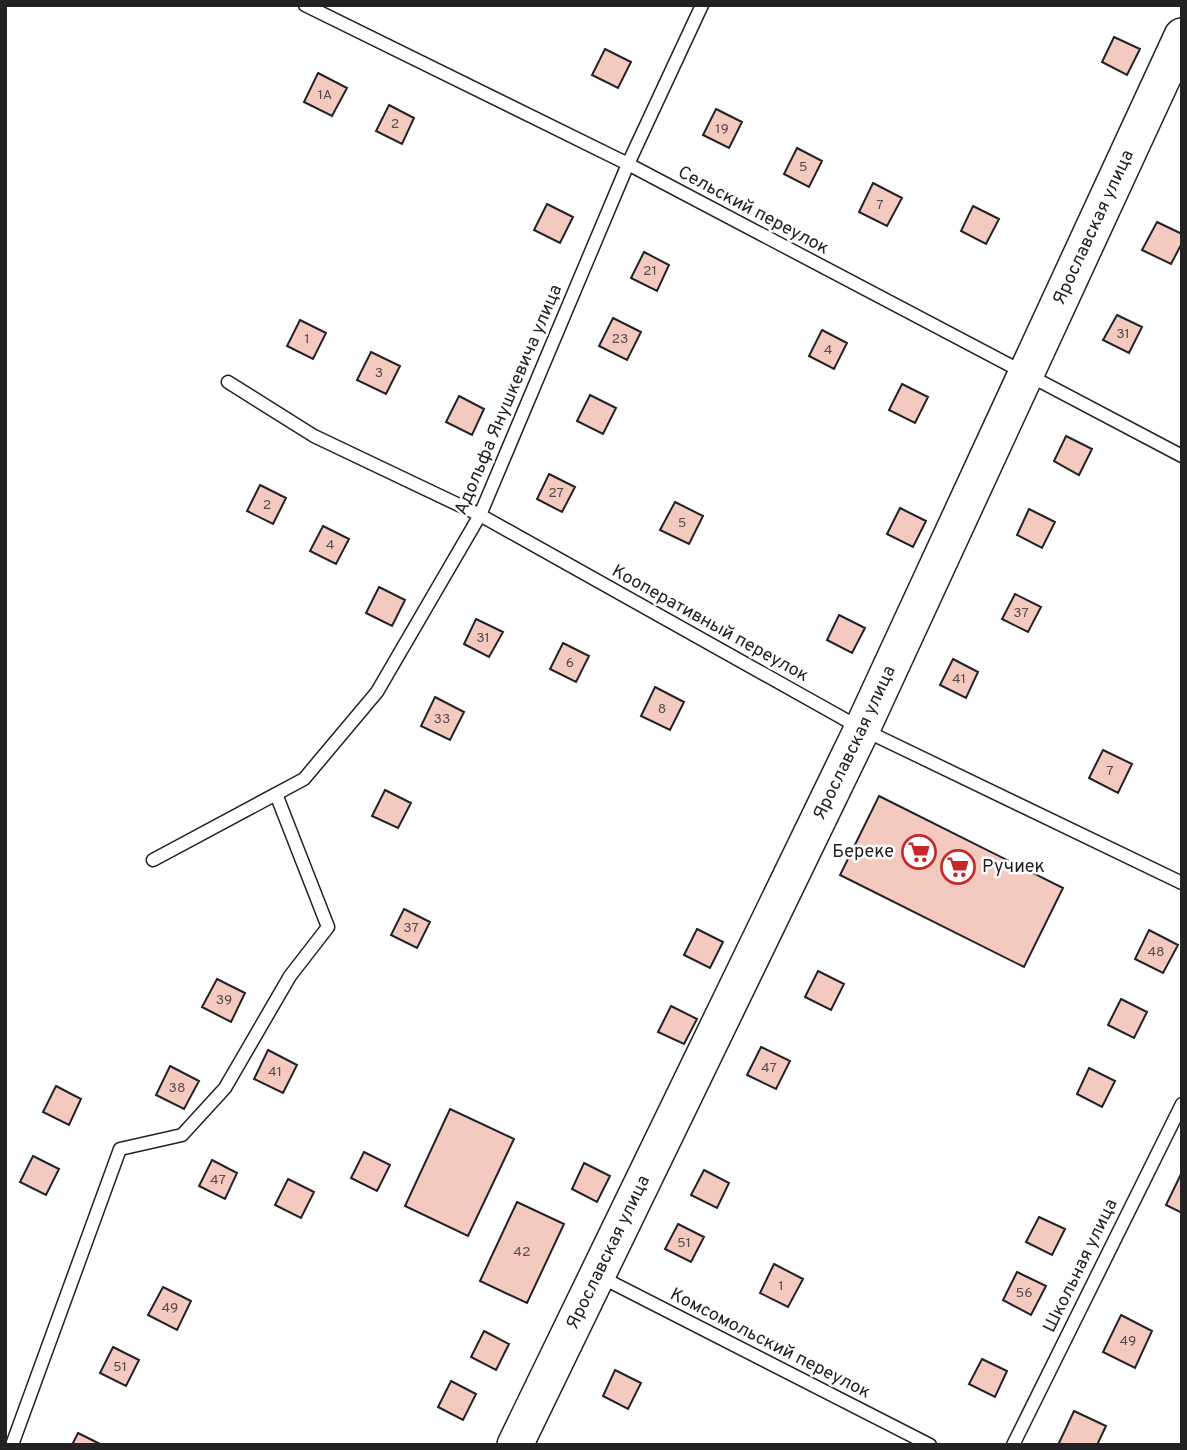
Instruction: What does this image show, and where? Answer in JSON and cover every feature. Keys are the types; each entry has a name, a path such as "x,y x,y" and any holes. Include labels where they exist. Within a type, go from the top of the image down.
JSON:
{"main road":[{"name":"Ярославская улица","path":"515,1445 595,1274 862,729 1182,36"}],"lane":[{"name":"Сельский переулок","path":"304,5 628,164 1182,456"},
{"name":"Адольфа Янушкевича улица","path":"153,860 304,779 377,692 480,515 628,164 702,5"},
{"name":"Кооперативный переулок","path":"228,382 314,436 480,515 862,729 1182,883"},
{"path":"12,1445 120,1149 181,1135 225,1088 290,976 328,927 276,794"},
{"name":"Школьная улица","path":"1013,1445 1182,1104"},
{"name":"Комсомольский переулок","path":"595,1274 930,1445"}],"building":[{"path":"1114,37 1140,49 1127,75 1102,62"},
{"path":"605,49 631,62 618,88 592,75"},
{"path":"318,73 347,88 332,116 304,102"},
{"path":"389,105 414,118 402,144 376,131"},
{"path":"716,109 742,122 729,148 703,135"},
{"path":"797,148 822,161 809,187 784,174"},
{"path":"873,183 902,198 887,226 859,212"},
{"path":"547,204 573,217 560,243 534,230"},
{"path":"973,206 999,219 986,244 961,231"},
{"path":"1157,222 1182,234 1182,243 1171,264 1142,250"},
{"path":"644,252 669,265 657,291 631,278"},
{"path":"1117,315 1142,327 1129,353 1103,340"},
{"path":"613,318 641,332 627,360 599,346"},
{"path":"300,320 326,333 313,359 287,346"},
{"path":"822,330 847,343 834,369 809,356"},
{"path":"371,352 400,366 386,394 357,380"},
{"path":"902,384 928,397 915,423 889,410"},
{"path":"590,395 616,408 603,434 577,421"},
{"path":"459,396 484,409 472,435 446,422"},
{"path":"1066,436 1092,449 1079,475 1054,461"},
{"path":"549,474 575,487 562,512 537,499"},
{"path":"260,485 286,498 273,524 247,511"},
{"path":"675,502 703,516 689,544 660,530"},
{"path":"900,508 926,521 913,547 887,534"},
{"path":"1029,509 1055,522 1042,548 1017,535"},
{"path":"323,526 349,539 336,564 310,551"},
{"path":"379,587 405,600 392,626 366,613"},
{"path":"1015,594 1041,607 1028,632 1002,619"},
{"path":"839,615 865,628 852,653 827,640"},
{"path":"476,619 503,632 489,657 464,644"},
{"path":"563,643 589,656 576,682 550,669"},
{"path":"953,659 978,672 966,698 940,685"},
{"path":"655,687 684,702 670,730 641,716"},
{"path":"435,697 464,712 450,740 421,726"},
{"path":"1103,750 1132,764 1118,793 1089,778"},
{"path":"385,790 411,803 398,828 372,816"},
{"path":"879,796 1063,888 1024,967 840,875"},
{"path":"404,909 430,922 417,948 391,935"},
{"path":"697,929 723,942 710,968 684,955"},
{"path":"1149,930 1178,945 1163,973 1135,959"},
{"path":"818,971 844,984 831,1010 805,997"},
{"path":"217,979 245,993 231,1022 202,1007"},
{"path":"1121,999 1147,1012 1134,1038 1108,1025"},
{"path":"671,1006 697,1019 684,1044 658,1032"},
{"path":"761,1047 790,1061 776,1089 747,1075"},
{"path":"268,1050 297,1065 283,1093 254,1079"},
{"path":"170,1066 199,1081 184,1109 156,1095"},
{"path":"1089,1068 1115,1081 1102,1107 1077,1094"},
{"path":"56,1086 81,1099 69,1125 43,1112"},
{"path":"450,1109 514,1139 468,1236 405,1206"},
{"path":"364,1152 390,1165 377,1191 351,1178"},
{"path":"33,1156 59,1169 46,1195 20,1182"},
{"path":"212,1160 237,1173 225,1199 199,1186"},
{"path":"584,1163 610,1176 597,1202 572,1189"},
{"path":"704,1170 729,1183 717,1208 691,1195"},
{"path":"1182,1172 1182,1213 1166,1205"},
{"path":"288,1179 314,1192 301,1218 275,1205"},
{"path":"517,1202 564,1224 527,1303 480,1281"},
{"path":"1039,1217 1065,1229 1052,1255 1026,1242"},
{"path":"678,1224 704,1237 691,1262 665,1249"},
{"path":"774,1264 803,1279 788,1307 760,1293"},
{"path":"1017,1272 1046,1286 1031,1315 1003,1300"},
{"path":"163,1287 191,1301 177,1330 148,1315"},
{"path":"1121,1315 1152,1331 1135,1368 1103,1352"},
{"path":"484,1331 509,1344 496,1370 471,1357"},
{"path":"113,1347 139,1360 126,1386 100,1373"},
{"path":"982,1359 1007,1371 995,1397 969,1384"},
{"path":"615,1370 641,1383 628,1409 603,1396"},
{"path":"451,1381 476,1394 463,1420 438,1407"},
{"path":"1074,1411 1106,1426 1097,1445 1058,1445"},
{"path":"78,1433 102,1445 72,1445"}],"place":[{"name":"Береке","path":"919,852"},
{"name":"Ручиек","path":"958,867"}]}
